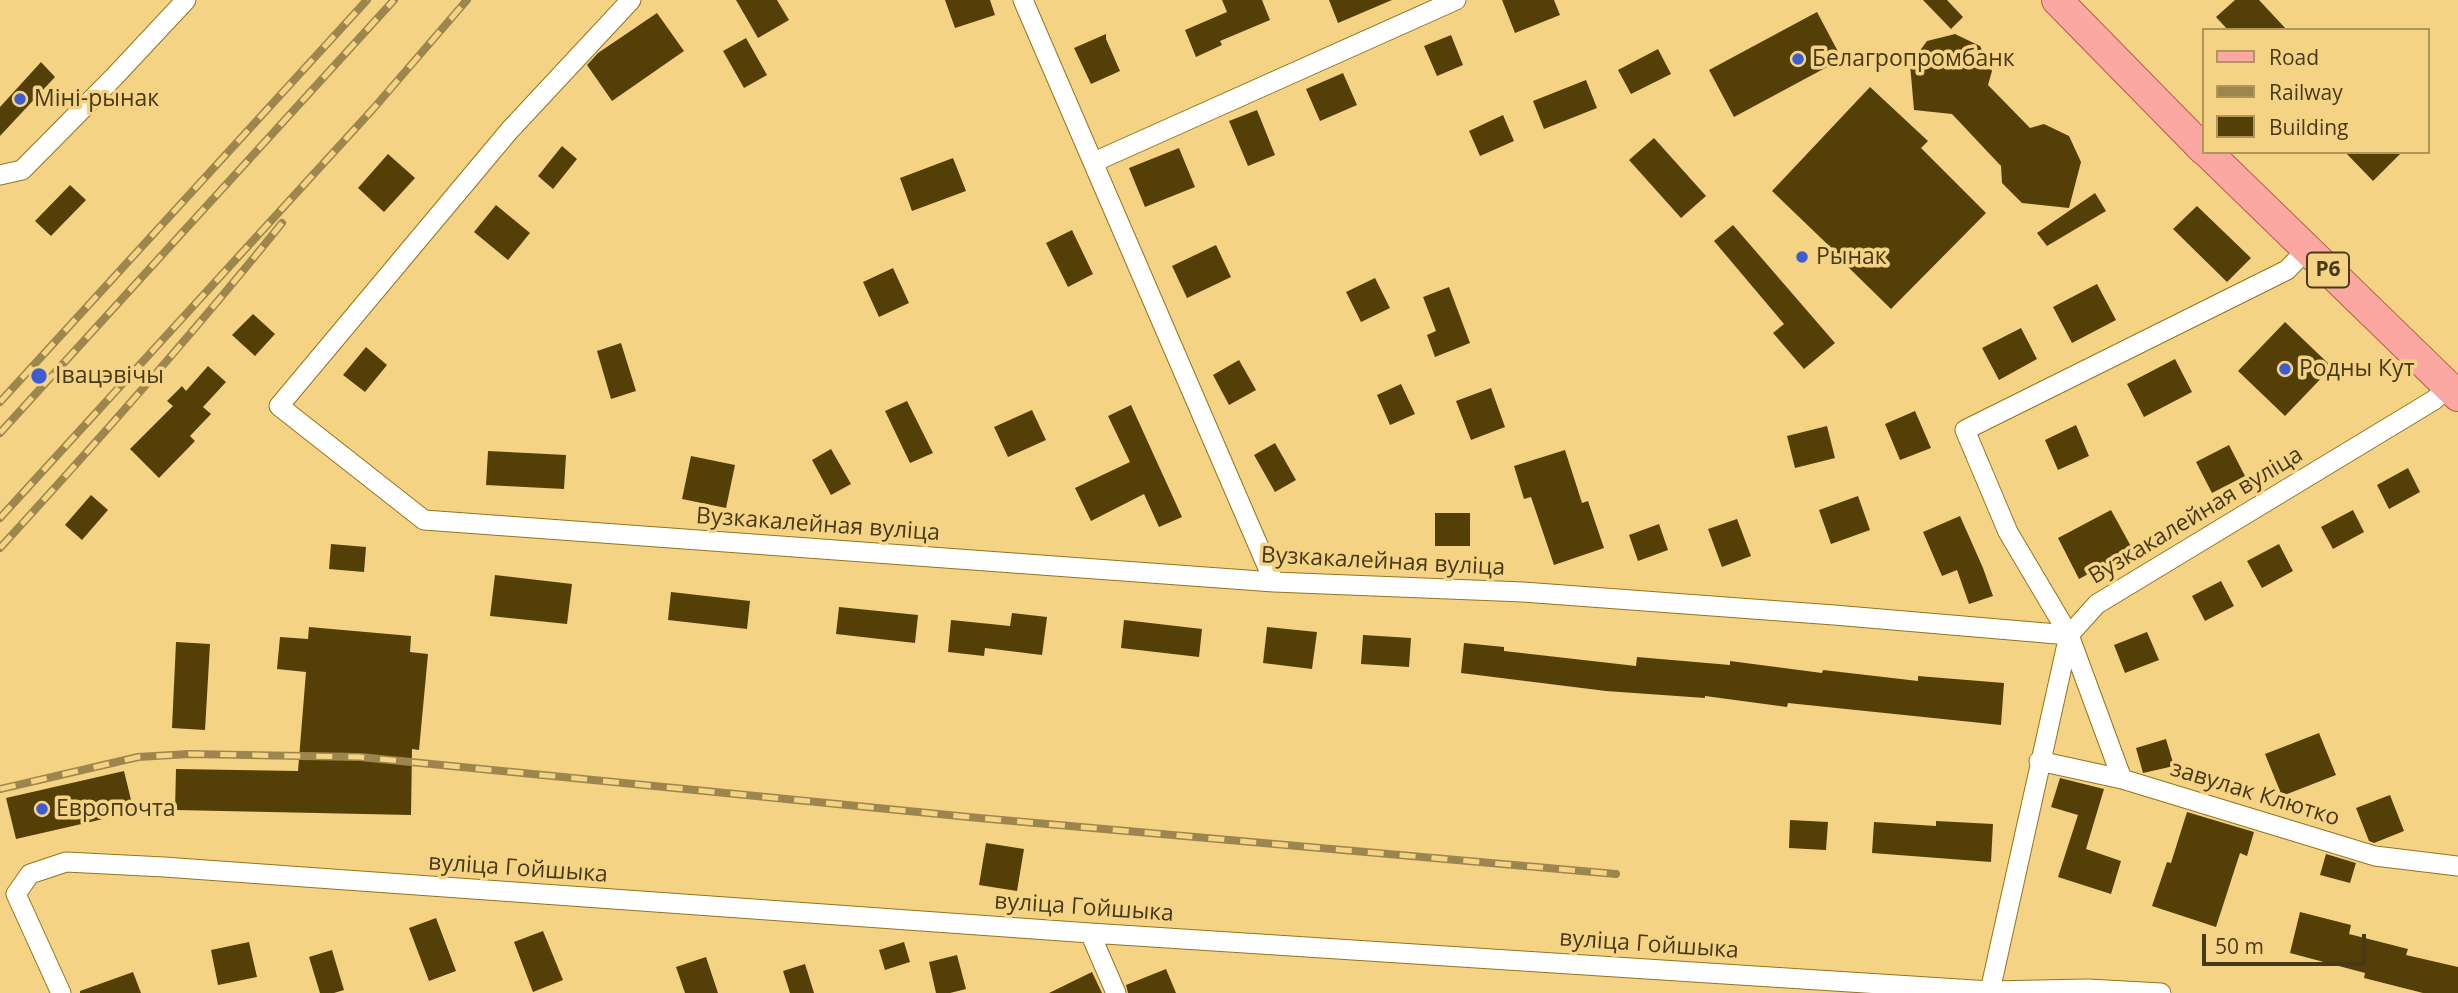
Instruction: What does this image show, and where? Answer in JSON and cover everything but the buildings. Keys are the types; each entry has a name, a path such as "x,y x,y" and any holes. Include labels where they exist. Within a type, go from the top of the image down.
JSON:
{"main road":[{"name":"Р6","path":"2057,0 2202,147"},
{"name":"Р6","path":"2209,154 2454,391"}],"street":[{"path":"0,175 22,170 186,0"},
{"name":"Вузкакалейная вуліца","path":"631,0 509,131 279,406 424,520 1275,582 1523,593 2069,635 2096,604 2434,400 2454,391"},
{"path":"1023,0 1275,582"},
{"path":"1094,162 1456,0"},
{"path":"2122,779 2069,635 2008,532 1965,430 2287,270 2306,250"},
{"path":"1990,990 2069,635"},
{"name":"завулак Клютко","path":"2039,761 2122,779 2375,856 2458,866"},
{"name":"вуліца Гойшыка","path":"61,993 16,894 30,874 66,862 1090,933 1724,984 1990,990 2088,989 2161,993"},
{"path":"1090,933 1116,993"}],"railway":[{"path":"0,402 367,0"},
{"path":"0,433 394,0"},
{"path":"0,518 373,109 467,0"},
{"path":"0,548 144,388 282,223"},
{"path":"0,789 138,757 189,754 360,757 979,818 1616,874"}],"place":[{"name":"Белагропромбанк","path":"1798,59"},
{"name":"Міні-рынак","path":"20,99"},
{"name":"Рынак","path":"1802,257"},
{"name":"Родны Кут","path":"2285,369"},
{"name":"Івацэвічы","path":"39,376"},
{"name":"Европочта","path":"42,809"}]}
